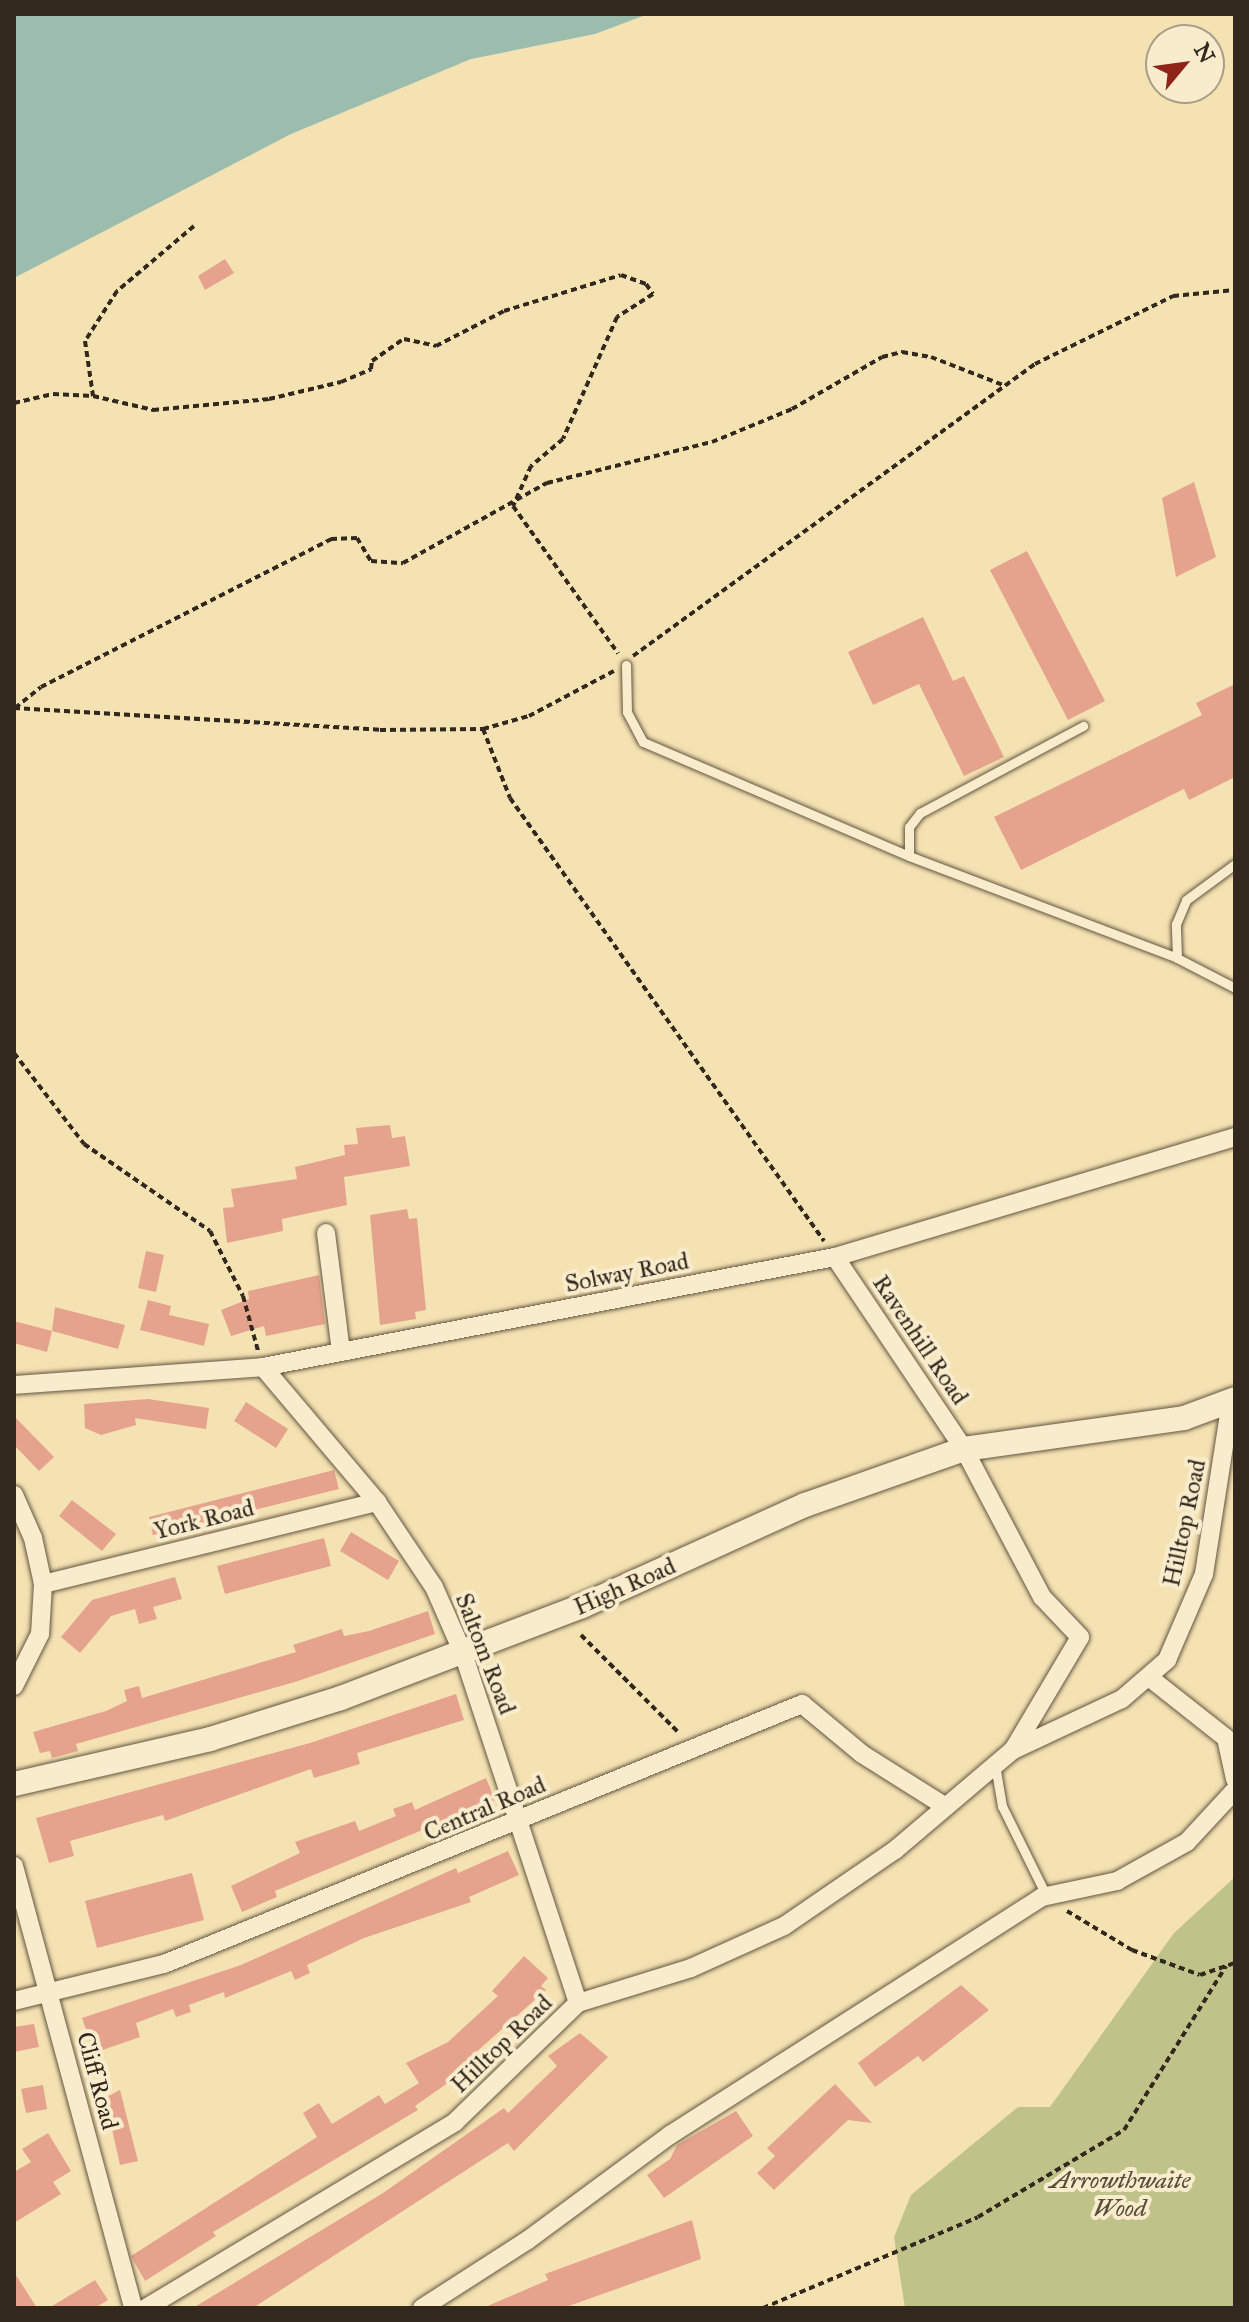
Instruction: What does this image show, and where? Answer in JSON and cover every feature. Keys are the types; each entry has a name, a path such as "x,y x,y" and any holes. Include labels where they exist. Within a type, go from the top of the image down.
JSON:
{"street":[{"name":"Solway Road","path":"14,1385 263,1367 835,1257 1235,1137"},
{"path":"326,1233 341,1352"},
{"name":"Ravenhill Road","path":"835,1257 964,1449 1042,1597 1080,1637"},
{"name":"Saltom Road","path":"263,1367 377,1502 434,1587 463,1653 578,2003"},
{"name":"High Road","path":"14,1784 210,1739 463,1653 805,1505 964,1449 1184,1418 1233,1400"},
{"name":"Hilltop Road","path":"146,2308 455,2122 578,2003 691,1968 784,1926 946,1807 1013,1750 1122,1699 1150,1678 1182,1633 1204,1574 1233,1400"},
{"path":"14,1495 33,1538 43,1584 40,1634 14,1686"},
{"name":"York Road","path":"43,1584 377,1502"},
{"name":"Hilltop Road","path":"1013,1750 1080,1637"},
{"path":"1150,1678 1226,1738 1235,1779"},
{"name":"Central Road","path":"14,2001 164,1964 802,1704 862,1754 946,1807"},
{"path":"422,2308 528,2240 670,2135 1044,1896 1117,1881 1187,1842 1235,1790"},
{"name":"Cliff Road","path":"14,1866 133,2308"}],"lane":[{"path":"626,665 627,712 643,742 909,856 1177,958 1235,988"},
{"path":"909,856 909,827 920,813 1083,726"},
{"path":"1177,958 1176,924 1186,900 1235,864"},
{"path":"995,1765 1002,1806 1044,1896"}],"path":[{"path":"93,396 85,341 117,291 194,226"},
{"path":"14,403 53,394 93,396 153,410 269,399 341,382 371,369 372,361 404,339 436,346 504,311 621,275 646,284 653,294 617,317 563,439 531,466 513,506"},
{"path":"14,708 380,730 483,729 529,716 626,665 652,636 1003,385 1173,296 1235,290"},
{"path":"14,708 41,687 331,539 357,538 371,561 390,566 580,471 659,458 729,436 792,409 882,357 902,352 931,357 1003,385"},
{"path":"513,506 626,665"},
{"path":"483,729 510,798 835,1257"},
{"path":"14,1053 84,1144 210,1231 243,1296 263,1367"},
{"path":"581,1635 680,1735"},
{"path":"1044,1896 1132,1950 1200,1975 1235,1963"},
{"path":"763,2308 978,2217 1124,2130 1226,1966"}],"green space":[{"name":"Arrowthwaite Wood","path":"1235,1877 1235,2308 905,2308 894,2237 911,2195 1018,2107 1050,2107 1174,1933"}],"shaded area":[{"path":"14,14 648,14 595,34 471,59 291,134 14,278"}],"building":[{"path":"225,259 234,273 205,290 198,276"},
{"path":"1194,482 1216,557 1176,577 1162,498"},
{"path":"1027,551 1105,701 1068,720 990,570"},
{"path":"923,617 953,681 964,676 1004,757 964,776 919,684 873,705 848,652"},
{"path":"1235,684 1235,777 1189,800 1184,789 1021,870 994,817 1202,715 1196,703"},
{"path":"390,1125 392,1138 405,1136 410,1166 344,1177 347,1205 282,1219 283,1231 227,1243 223,1208 234,1207 231,1189 297,1179 295,1167 345,1155 344,1145 358,1144 356,1128"},
{"path":"407,1209 409,1219 417,1218 426,1310 415,1312 416,1319 380,1325 370,1215"},
{"path":"146,1251 164,1255 156,1292 138,1288"},
{"path":"319,1275 325,1324 266,1336 264,1326 231,1336 221,1310 249,1299 248,1291"},
{"path":"148,1300 171,1306 169,1315 209,1324 204,1346 140,1330"},
{"path":"55,1307 125,1325 118,1349 52,1331"},
{"path":"14,1321 52,1331 47,1352 14,1343"},
{"path":"148,1399 209,1408 206,1429 135,1418 136,1425 101,1435 85,1428 84,1404"},
{"path":"246,1402 288,1429 276,1448 234,1421"},
{"path":"14,1416 54,1457 39,1471 14,1445"},
{"path":"334,1470 339,1489 153,1535 149,1517"},
{"path":"72,1500 116,1534 102,1551 59,1516"},
{"path":"351,1532 399,1561 388,1580 340,1551"},
{"path":"324,1538 331,1566 225,1594 217,1566"},
{"path":"175,1577 182,1599 153,1607 157,1619 139,1624 135,1609 111,1616 80,1653 61,1637 92,1600"},
{"path":"428,1611 435,1634 295,1682 76,1744 78,1751 52,1758 50,1751 40,1753 33,1732 106,1711 127,1701 124,1690 139,1686 142,1698 296,1652 293,1645 342,1629 344,1636 369,1631"},
{"path":"456,1694 464,1720 357,1753 360,1764 314,1778 311,1769 165,1821 163,1815 70,1841 74,1856 49,1863 36,1818 310,1743"},
{"path":"486,1778 495,1800 275,1891 277,1897 242,1912 231,1886 300,1853 295,1842 355,1821 359,1831 396,1816 393,1809 412,1802 415,1810"},
{"path":"508,1851 519,1875 469,1897 471,1902 364,1938 307,1965 310,1973 295,1980 291,1971 225,1998 224,1992 189,2005 191,2012 176,2017 173,2009 136,2023 140,2037 94,2053 82,2018 241,1965 456,1868 458,1873"},
{"path":"192,1873 204,1920 97,1948 85,1901"},
{"path":"524,1956 548,1978 541,1986 546,1990 456,2070 459,2075 415,2106 418,2110 213,2232 216,2236 145,2281 131,2256 317,2137 303,2113 319,2103 332,2124 379,2095 385,2104 419,2083 406,2063 448,2042 498,1996 492,1991"},
{"path":"961,1985 989,2010 923,2062 918,2056 875,2087 858,2063"},
{"path":"34,2024 39,2047 14,2052 14,2027"},
{"path":"580,2033 608,2057 514,2151 508,2143 253,2308 193,2308 383,2193 504,2108 508,2113 557,2066 548,2056"},
{"path":"835,2084 872,2123 848,2120 774,2190 757,2173 775,2156 767,2148"},
{"path":"43,2085 47,2109 26,2113 21,2089"},
{"path":"120,2090 138,2161 120,2165 105,2098"},
{"path":"736,2111 753,2136 664,2198 647,2175 670,2159 677,2145"},
{"path":"48,2133 71,2171 53,2182 61,2194 14,2223 14,2172 31,2162 22,2149"},
{"path":"692,2220 701,2259 563,2308 483,2308 548,2280 545,2274"},
{"path":"14,2272 37,2308 14,2308"},
{"path":"95,2280 108,2300 95,2308 49,2308"}]}
